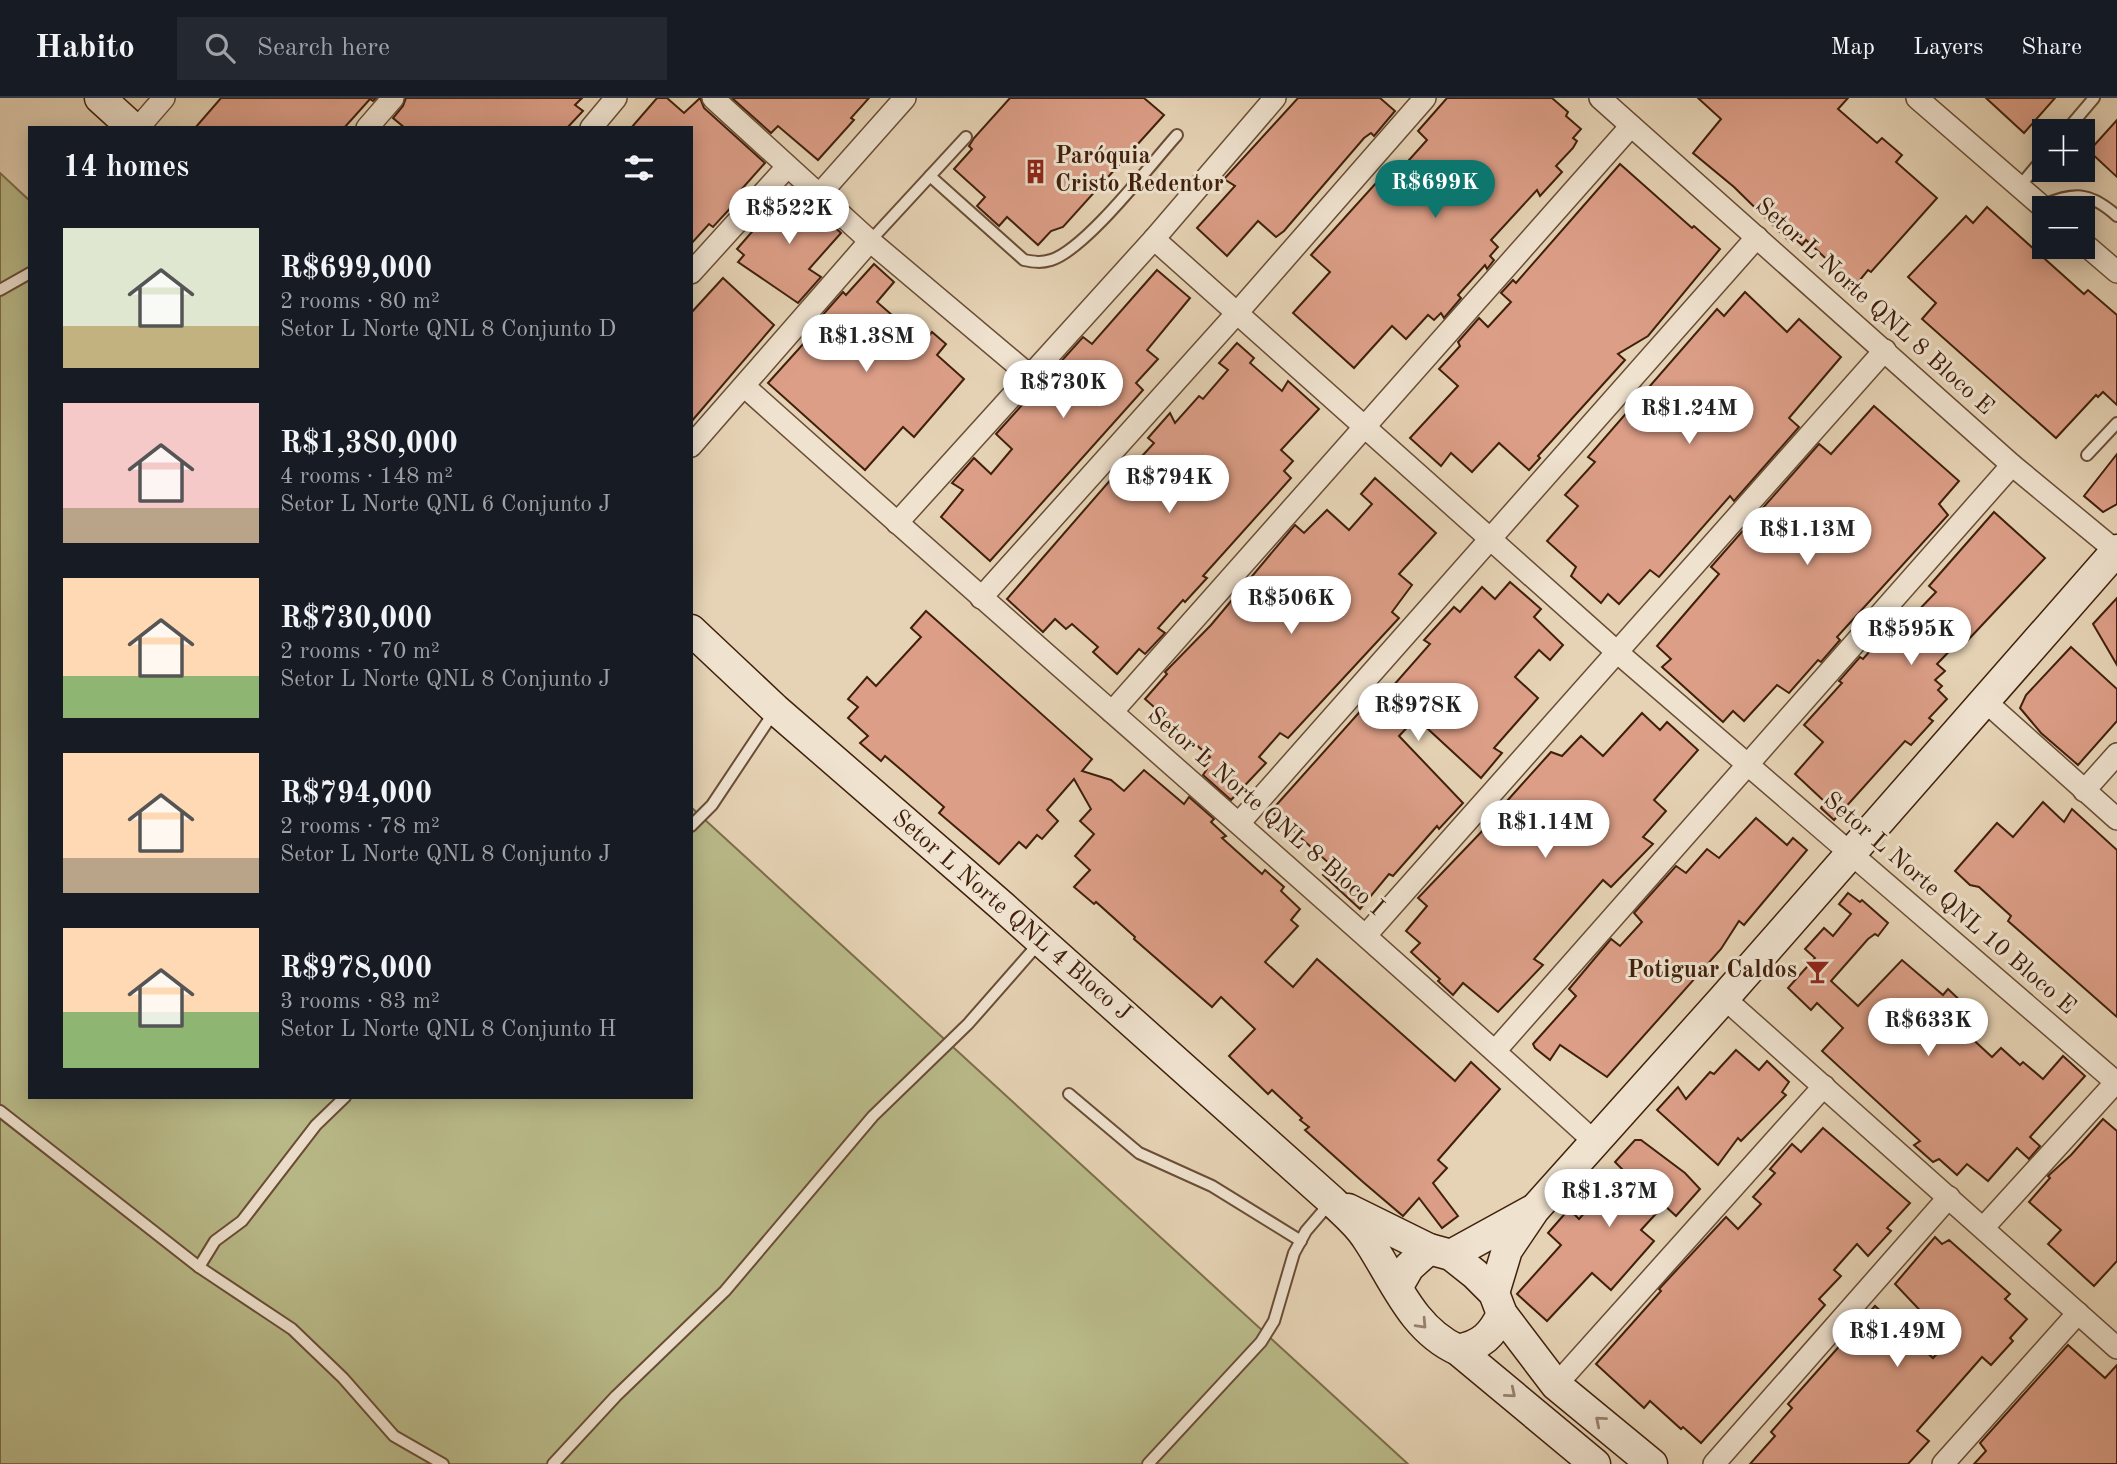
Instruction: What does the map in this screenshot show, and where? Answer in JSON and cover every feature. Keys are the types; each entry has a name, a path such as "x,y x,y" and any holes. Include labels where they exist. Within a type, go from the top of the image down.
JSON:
{"main road":[{"path":"100,98 133,126"},
{"path":"1458,1350 1475,1347 1487,1338 1498,1303 1507,1250 1534,1210 1596,1143 2116,551"},
{"name":"Setor L Norte QNL 4 Bloco J","path":"693,633 775,709 1002,906 1332,1201"},
{"path":"1332,1201 1440,1252 1498,1303 1556,1385 1652,1464"},
{"path":"1332,1201 1364,1233 1398,1286 1405,1304 1421,1324 1442,1343 1458,1350 1595,1464"},
{"path":"1398,1286 1409,1267 1534,1210"}],"street":[{"path":"137,126 164,98"},
{"path":"369,126 393,98"},
{"path":"593,126 617,98"},
{"path":"713,98 870,241 1029,375"},
{"path":"819,195 905,98"},
{"path":"981,598 1237,313 1425,98"},
{"name":"Setor L Norte QNL 8 Bloco E","path":"1600,98 2012,465 2116,551"},
{"path":"1921,99 2032,198"},
{"path":"897,523 1154,239 1267,101"},
{"path":"1112,712 1631,126"},
{"path":"693,271 787,167"},
{"path":"1240,822 1757,237"},
{"name":"Setor L Norte QNL 10 Bloco E","path":"1154,239 1617,652 2117,1082"},
{"path":"693,444 870,241"},
{"path":"2095,253 2117,272"},
{"path":"1366,935 1885,350"},
{"name":"Setor L Norte QNL 8 Bloco I","path":"744,386 981,598 1240,822 1596,1143"},
{"path":"1495,1051 2012,465"},
{"path":"1985,701 2117,820"},
{"path":"2084,791 2117,754"},
{"path":"1724,998 2117,1348"},
{"path":"1984,1227 2117,1082"},
{"path":"1556,1385 1824,1086"},
{"path":"1714,1464 1949,1197"},
{"path":"1942,1464 2078,1313"}],"lane":[{"path":"2076,119 2094,98"},
{"path":"930,176 1024,260 1039,263 1053,260 1090,233 1177,135"},
{"path":"870,241 967,137"},
{"path":"2019,187 2032,171"},
{"path":"2073,196 2079,194 2094,199 2117,216"},
{"path":"0,290 28,274"},
{"path":"2087,455 2117,423"},
{"path":"693,824 712,805 775,709"},
{"path":"553,1464 616,1396 725,1291 873,1116 968,1024 1040,942"},
{"path":"1069,1094 1139,1153 1212,1186 1301,1241"},
{"path":"199,1267 215,1241 242,1221 316,1125 343,1099"},
{"path":"0,1111 199,1267 292,1329 343,1378 394,1436 443,1464"},
{"path":"1148,1464 1261,1342 1274,1321 1294,1253 1332,1201"}],"green space":[{"path":"0,173 28,199 28,1099 693,1099 693,809 1408,1464 0,1464"}],"building":[{"path":"221,98 376,98 373,101 370,99 346,126 197,126"},
{"path":"406,98 582,98 575,105 583,111 569,126 403,126 393,118"},
{"path":"657,98 667,98 684,113 700,98 704,108 765,163 732,200 735,203 713,227 709,224 693,242 693,126 633,126"},
{"path":"732,98 869,98 851,118 854,120 818,160 778,126 771,133"},
{"name":"Paróquia Cristo Redentor","path":"1010,98 1144,98 1164,115 1063,227 1051,231 1038,245 1007,217 999,226 977,206 985,197 954,169 972,149 969,146 974,138"},
{"path":"1298,98 1380,98 1395,111 1374,136 1371,133 1364,138 1284,231 1276,237 1258,221 1227,256 1197,228 1235,186 1224,179"},
{"path":"1447,98 1552,98 1568,112 1566,116 1581,129 1573,138 1577,141 1573,148 1556,166 1562,172 1540,196 1537,190 1491,240 1498,247 1490,256 1494,260 1487,269 1485,265 1458,295 1461,298 1444,318 1441,313 1434,320 1428,315 1406,339 1392,326 1354,368 1293,313 1330,272 1311,255 1376,183 1384,188 1427,140 1418,131"},
{"path":"1698,98 1848,98 1838,109 1877,143 1882,138 1902,155 1896,162 1937,198 1851,291 1831,274 1836,268 1806,240 1802,245 1793,237 1789,241 1734,187 1693,153 1721,119"},
{"path":"1986,98 2055,98 2036,119 2032,119 2032,124 2024,133"},
{"path":"2117,120 2117,177 2095,157 2095,144"},
{"path":"1620,164 1692,228 1694,226 1720,249 1648,336 1618,354 1625,360 1538,456 1540,458 1529,470 1499,443 1472,472 1451,453 1441,466 1410,438 1458,386 1439,369 1460,346 1458,342 1479,318 1488,327 1511,302 1501,293 1513,280 1516,283"},
{"path":"791,187 841,233 809,269 821,277 798,303 738,262 744,255 737,249"},
{"path":"1987,207 2032,247 2032,259 2045,259 2084,294 2088,290 2117,315 2117,405 2103,392 2098,397 2096,395 2056,438 1922,319 1936,303 1908,277 1966,216 1973,223"},
{"path":"874,264 894,282 877,302 924,343 932,332 946,344 937,355 964,379 914,437 903,427 865,470 768,383 824,321 820,318 843,292 846,295"},
{"path":"1157,270 1190,298 1147,350 1158,359 1136,383 1143,390 990,561 941,517 963,490 952,483 974,458 991,474 1012,449 996,434 1083,337 1092,344"},
{"path":"723,278 774,325 693,420 693,311"},
{"path":"1745,292 1787,332 1799,319 1841,357 1789,418 1799,427 1734,501 1730,496 1659,577 1650,570 1619,604 1608,594 1601,603 1571,576 1576,567 1547,541 1578,506 1565,495 1595,462 1588,457 1717,309 1724,316"},
{"path":"1237,343 1254,358 1250,363 1282,391 1288,381 1319,409 1281,450 1293,461 1284,471 1291,478 1203,576 1207,578 1158,628 1165,633 1145,654 1139,649 1117,674 1093,652 1098,647 1072,624 1066,629 1055,619 1043,632 1007,599 1126,462 1133,466 1154,443 1148,438 1170,413 1175,423 1199,396 1203,399 1228,370 1219,363"},
{"path":"1874,406 1959,481 1939,504 1948,515 1837,637 1840,640 1821,662 1818,660 1789,693 1777,685 1744,721 1733,711 1723,722 1662,667 1671,659 1657,646 1719,574 1711,567 1819,444 1831,454"},
{"path":"2117,454 2117,504 2103,512 2084,496"},
{"path":"1375,478 1436,533 1399,574 1412,585 1392,612 1399,618 1288,738 1280,733 1259,757 1266,763 1231,800 1203,775 1207,769 1202,765 1210,757 1145,699 1167,674 1165,672 1211,625 1295,525 1304,533 1327,510 1349,530 1372,504 1361,494"},
{"path":"1994,512 2045,558 1968,640 1964,636 1937,664 1945,671 1935,680 1942,686 1938,690 1947,699 1929,718 1933,721 1911,745 1905,741 1834,820 1821,808 1825,802 1795,774 1823,742 1804,725 1842,683 1839,681 1860,657 1863,659 1885,634 1891,639 1936,592 1929,586"},
{"path":"1510,582 1541,609 1534,617 1563,645 1550,660 1539,650 1515,677 1538,698 1494,748 1502,753 1481,778 1416,718 1399,736 1463,803 1439,829 1437,826 1393,876 1389,874 1360,909 1323,875 1331,865 1271,811 1381,688 1386,694 1430,644 1424,640 1454,607 1460,612 1482,587 1495,599"},
{"path":"2117,598 2117,665 2093,624"},
{"path":"926,611 1092,759 1082,771 1111,780 1124,791 1144,770 1184,804 1189,797 1214,819 1211,822 1226,836 1222,838 1262,874 1265,870 1284,887 1281,891 1300,909 1291,920 1298,926 1265,962 1293,987 1317,959 1455,1081 1471,1062 1500,1089 1438,1160 1447,1168 1433,1183 1458,1216 1442,1228 1419,1198 1403,1216 1363,1182 1305,1130 1309,1127 1300,1120 1302,1118 1272,1090 1268,1094 1229,1056 1255,1029 1221,997 1212,1007 1096,902 1094,904 1074,887 1090,870 1075,856 1094,834 1080,821 1091,809 1074,779 1047,810 1058,821 1042,839 1037,835 1026,848 1019,842 999,864 939,813 944,807 905,773 885,756 881,761 860,743 868,736 848,718 858,707 848,699 867,677 876,686 921,637 911,628"},
{"path":"2071,647 2117,689 2117,721 2078,765 2041,733 2020,708 2026,695"},
{"path":"1642,713 1660,730 1667,722 1698,750 1654,800 1666,811 1643,837 1653,844 1611,887 1603,880 1534,959 1543,965 1498,1012 1463,983 1453,995 1411,952 1420,943 1406,931 1427,906 1418,898 1486,827 1492,834 1515,808 1507,801 1551,752 1562,756 1581,736 1603,756"},
{"path":"2043,802 2064,822 2072,809 2117,850 2117,1017 2008,921 2011,916 1979,887 1970,885 1955,871 1997,823 2013,837"},
{"path":"1756,818 1787,845 1793,838 1807,850 1744,925 1739,921 1721,949 1607,1077 1560,1045 1550,1060 1535,1048 1533,1044 1576,996 1569,989 1611,939 1620,946 1642,922 1634,913 1676,866 1686,873 1707,849 1719,858"},
{"path":"1848,893 1860,902 1862,900 1888,923 1878,936 1875,934 1868,939 1831,981 1858,1006 1902,960 1943,995 1948,989 1967,1007 1954,1022 1992,1057 2001,1048 2020,1065 2023,1062 2043,1079 2063,1056 2085,1076 2030,1137 2040,1146 2029,1159 2017,1148 1988,1181 1967,1164 1957,1175 1939,1159 1933,1162 1914,1145 1920,1141 1822,1051 1843,1028 1817,1003 1811,1010 1788,988 1815,958 1805,949 1824,928 1833,936 1851,914 1839,904"},
{"path":"1736,1050 1759,1070 1767,1061 1789,1082 1782,1092 1786,1095 1741,1141 1738,1138 1718,1165 1657,1110 1678,1087 1686,1099 1710,1072 1714,1074"},
{"path":"2103,1119 2117,1131 2117,1261 2094,1286 2048,1244 2061,1230 2029,1202 2050,1178 2048,1176"},
{"path":"1823,1128 1910,1203 1887,1228 1891,1231 1868,1256 1857,1244 1834,1270 1841,1276 1819,1299 1825,1305 1701,1443 1650,1401 1644,1408 1596,1364 1661,1291 1659,1289 1726,1217 1738,1229 1761,1204 1753,1197 1775,1173 1770,1169 1792,1144 1801,1152"},
{"path":"1635,1140 1641,1140 1685,1173 1700,1189 1676,1216 1664,1205 1641,1230 1654,1241 1611,1290 1592,1273 1547,1321 1517,1294 1561,1245 1548,1233 1569,1209 1579,1219 1623,1170 1615,1162"},
{"path":"1935,1237 1942,1244 1949,1240 2010,1294 2005,1299 2027,1319 2010,1338 2013,1341 1991,1365 1982,1357 1917,1431 1929,1441 1908,1464 1750,1464 1775,1436 1771,1432 1792,1408 1788,1404 1875,1306 1933,1358 1949,1341 1895,1284"},
{"path":"2068,1345 2105,1378 2117,1365 2117,1464 1974,1464 1986,1451 1980,1443"}],"place":[{"name":"Paróquia Cristo Redentor","path":"1035,171"},
{"name":"Potiguar Caldos","path":"1817,971"}]}
